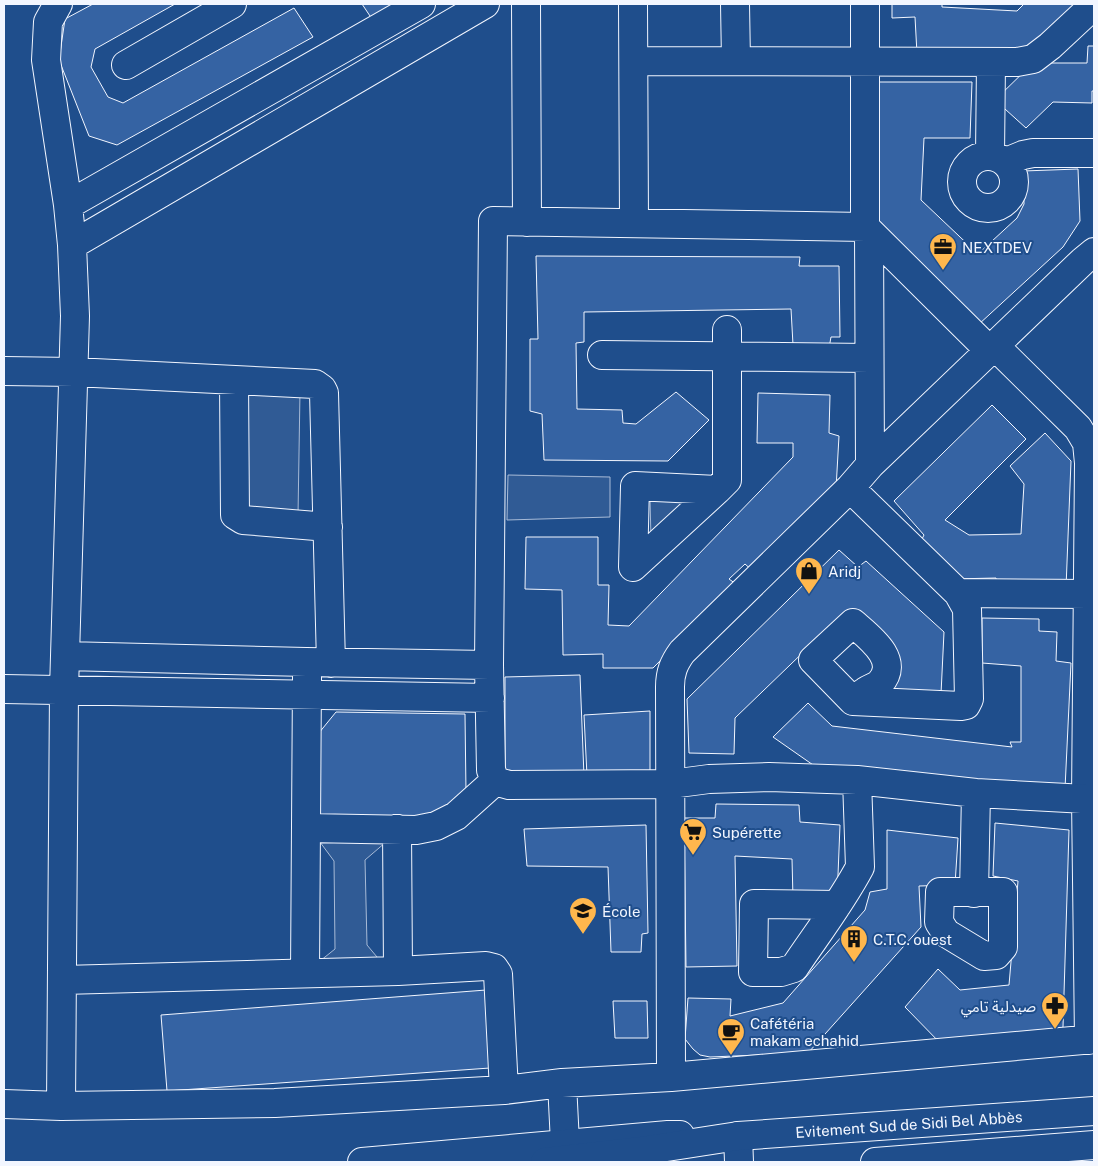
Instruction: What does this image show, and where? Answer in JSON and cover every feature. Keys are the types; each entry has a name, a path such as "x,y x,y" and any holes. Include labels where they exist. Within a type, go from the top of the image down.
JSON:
{"main road":[{"path":"58,4 48,22 46,60 72,245 74,372 64,690 61,1106"},
{"path":"126,65 232,4"},
{"path":"68,206 420,4"},
{"path":"72,245 485,4"},
{"path":"526,4 527,222"},
{"path":"633,4 634,223"},
{"path":"735,4 736,61"},
{"path":"865,4 870,465"},
{"path":"634,61 1017,62 1033,59 1050,46 1094,5"},
{"path":"991,62 998,159 1033,153 1094,153"},
{"path":"4,1104 61,1106 274,1103 504,1090 562,1083 671,1077 1092,1040 1086,799 1089,463 1087,443 1078,428 867,229 493,221 489,665 491,770 496,781 509,785 671,784 709,779 769,777 857,780 976,793 1086,799"},
{"path":"671,1077 670,676 674,663 682,652 850,488 870,465 1094,252"},
{"path":"717,490 727,480 727,330"},
{"path":"602,355 870,358"},
{"path":"4,371 74,372 314,384 322,389 324,393 328,527 319,662 307,694 305,973"},
{"path":"234,381 235,515 243,520 328,527"},
{"path":"850,488 958,593 967,609 969,699 966,705 853,701"},
{"path":"958,593 1088,594"},
{"path":"65,656 489,665"},
{"path":"4,689 490,698"},
{"path":"837,905 860,868 857,780"},
{"path":"307,828 416,830 436,826 456,816 496,781"},
{"path":"974,892 976,793"},
{"path":"397,830 398,971"},
{"path":"62,980 398,971 486,966 494,968 498,974 504,1090"},
{"path":"562,1083 565,1143"},
{"name":"Evitement Sud de Sidi Bel Abbès","path":"733,1145 1094,1111"},
{"path":"362,1162 668,1135 733,1145"},
{"path":"545,1162 641,1151 733,1145"},
{"path":"875,1162 1094,1145"}],"shaded area":[{"path":"241,388 300,391 298,516 241,511"},
{"path":"508,475 610,477 610,517 507,520"},
{"path":"650,499 690,502 651,539"},
{"path":"317,838 386,842 365,860 367,945 382,963 315,965 335,949 334,861"}],"building":[{"path":"93,4 175,4 95,49 91,67 108,97 123,103 294,8 313,37 117,145 89,136 59,60 65,19"},
{"path":"362,4 398,4 372,19"},
{"path":"892,4 942,4 942,7 1017,11 1024,4 1072,4 1076,7 1029,53 917,54 915,17 892,18"},
{"path":"1088,46 1094,46 1094,91 1092,91 1092,103 1053,102 1026,128 995,100 1033,63 1087,63"},
{"path":"877,82 972,82 970,138 924,138 921,200 978,254 1017,218 1024,204 1023,171 1078,169 1080,221 1063,247 978,325 871,222"},
{"path":"536,256 800,257 799,266 839,266 840,337 831,337 829,348 793,345 791,309 584,312 584,342 576,343 577,409 622,410 623,423 636,424 676,392 709,420 668,461 544,460 542,414 530,411 530,339 538,339"},
{"path":"758,393 830,395 829,433 839,436 836,489 754,572 745,564 729,579 736,584 653,668 603,668 603,654 563,655 562,590 525,589 526,537 598,537 598,585 609,585 608,625 629,626 793,457 793,443 757,443"},
{"path":"992,405 1026,439 945,520 969,535 1021,534 1024,484 1010,466 1045,433 1071,461 1066,588 996,585 996,578 953,579 920,543 924,535 894,501"},
{"path":"839,550 858,567 866,561 944,632 941,694 893,691 894,661 845,612 735,718 734,754 689,753 687,699"},
{"path":"982,618 1039,619 1039,631 1057,632 1056,661 1071,663 1065,789 816,767 773,737 808,703 832,726 1012,747 1010,742 1021,742 1021,666 982,663"},
{"path":"580,675 584,776 510,778 505,770 505,677"},
{"path":"650,711 650,773 587,776 584,715"},
{"path":"336,712 465,714 466,792 435,823 319,821 314,739"},
{"path":"716,804 799,805 800,822 840,825 837,900 793,899 792,859 735,856 737,966 686,967 684,818 715,818"},
{"path":"995,823 1069,830 1063,1027 1050,1038 943,1046 905,1007 938,969 960,990 1009,985 1018,881 993,876"},
{"path":"646,825 648,933 642,934 641,952 611,952 608,867 527,866 524,829"},
{"name":"C.T.C. ouest","path":"887,830 958,838 955,885 919,886 921,927 808,1053 710,1057 700,1055 693,1049 685,1039 688,998 731,999 730,1016 783,1003 865,910 870,892 887,889"},
{"path":"486,990 490,1068 167,1091 161,1015"},
{"path":"613,1001 647,1001 648,1038 615,1038"}],"place":[{"name":"NEXTDEV","path":"943,271"},
{"name":"Aridj","path":"809,595"},
{"name":"Supérette","path":"693,856"},
{"name":"École","path":"583,935"},
{"name":"C.T.C. ouest","path":"854,963"},
{"name":"صيدلية تامي","path":"1055,1030"},
{"name":"Cafétéria makam echahid","path":"731,1056"}]}
